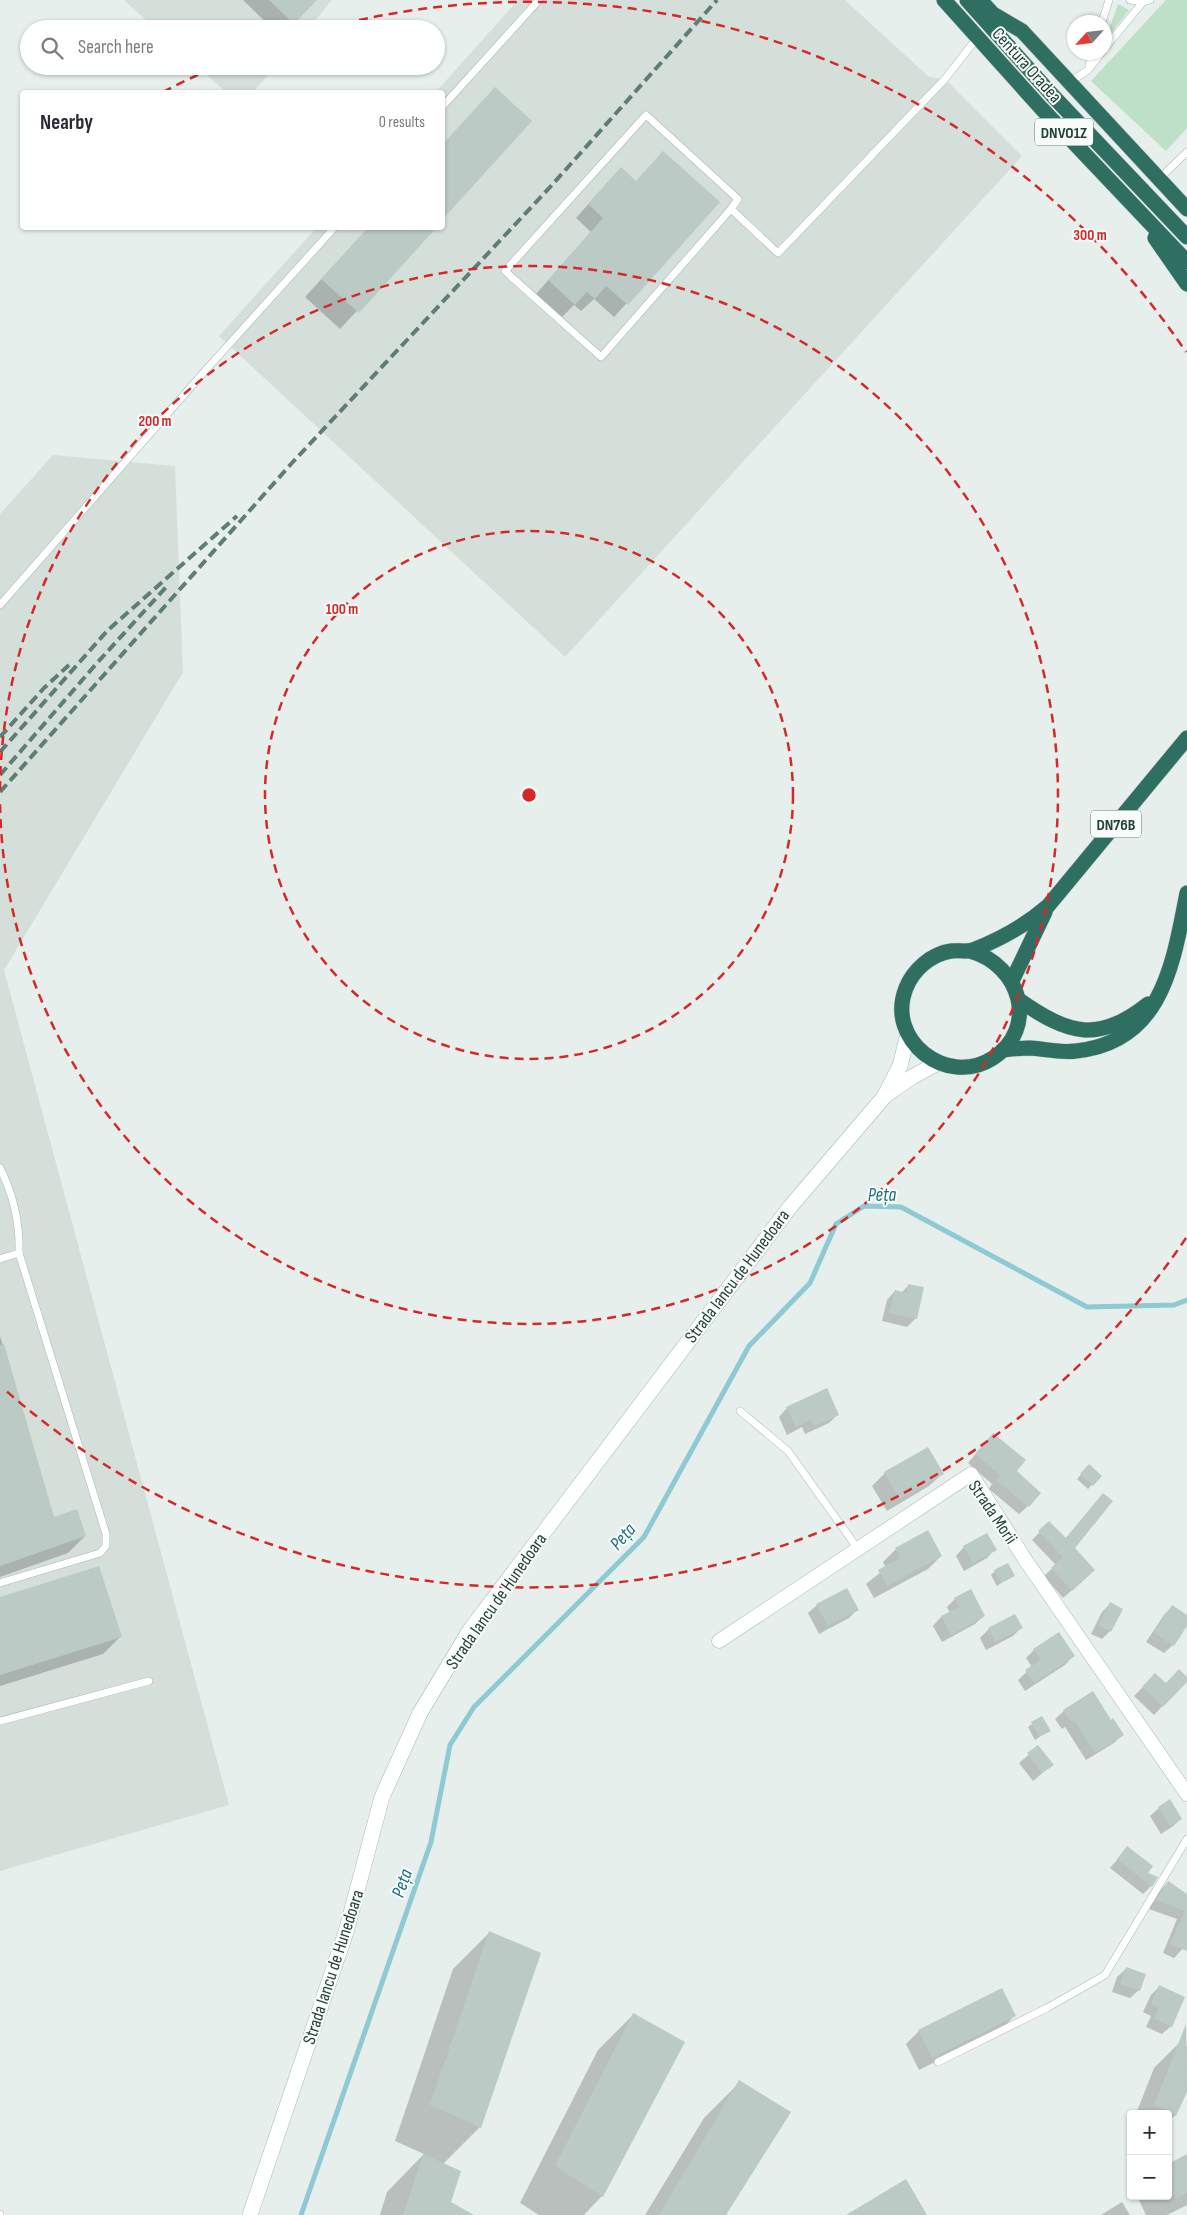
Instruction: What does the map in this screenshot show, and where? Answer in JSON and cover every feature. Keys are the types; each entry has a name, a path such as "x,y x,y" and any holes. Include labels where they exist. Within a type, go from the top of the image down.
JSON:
{"highway":[{"name":"Centura Oradea","path":"944,0 977,38 1187,262"},
{"name":"Centura Oradea","path":"966,0 1053,96 1187,237"},
{"path":"980,0 993,14 1022,32 1187,208"},
{"path":"1134,206 1187,284"},
{"name":"DN76B","path":"970,951 1019,928 1048,906 1185,740"},
{"path":"1003,1050 1028,1048 1074,1052 1096,1048 1115,1041 1139,1025 1158,997 1172,961 1187,893"},
{"name":"DN76B","path":"1012,981 1048,906"},
{"path":"950,951 970,951 985,956 999,964 1012,981 1019,1000 1019,1018 1013,1035 1003,1050 984,1063 973,1067 949,1067 938,1063 920,1052 908,1034 903,1019 902,1003 906,988 916,971 931,958 950,951"},
{"path":"1019,1000 1054,1023 1069,1028 1088,1030 1106,1028 1120,1022 1136,1014 1158,997"}],"street":[{"name":"Strada Iancu de Hunedoara","path":"250,2215 346,1932 382,1797 420,1713 476,1622 790,1207 884,1097 900,1066 908,1034"},
{"name":"Strada Iancu de Hunedoara","path":"884,1097 912,1077 938,1063"},
{"name":"Strada Morii","path":"719,1641 971,1474 1026,1561 1187,1794"}],"lane":[{"path":"445,104 539,0"},
{"path":"1104,15 1109,0"},
{"path":"1130,0 1146,1"},
{"path":"1112,40 1146,1"},
{"path":"730,209 778,253 945,79 977,38"},
{"path":"1088,70 1091,60"},
{"path":"1070,82 1088,70 1096,60"},
{"path":"646,115 738,199 730,209 601,357 505,271 646,115"},
{"path":"1160,179 1187,152"},
{"path":"0,605 204,372 332,230"},
{"path":"0,1168 10,1188 17,1218 19,1253 106,1534 106,1546 100,1553 0,1583"},
{"path":"0,1259 19,1253"},
{"path":"740,1411 788,1451 858,1550"},
{"path":"0,1721 149,1681"},
{"path":"938,2062 1047,2008 1105,1975 1187,1839"}],"shaded area":[{"path":"124,0 332,0 315,20 146,20"},
{"path":"518,0 845,0 929,77 945,79 1022,156 565,657 219,336 314,230 445,230 445,90 438,90"},
{"path":"207,75 268,75 255,90 224,90"},
{"path":"53,455 175,466 183,672 4,970 229,1805 0,1871 0,514"}],"green space":[{"path":"1166,0 1187,0 1187,128 1166,151 1091,81"},
{"path":"1118,4 1129,10 1112,32 1112,21"}],"building":[{"path":"269,0 317,0 298,20 290,20"},
{"path":"495,87 532,121 445,217 445,142"},
{"path":"663,151 720,202 628,305 606,286 595,299 587,292 575,305 548,280 603,218 588,204 621,167 636,181"},
{"path":"366,230 434,230 359,313 321,279"},
{"path":"908,1284 924,1287 917,1319 889,1313 895,1290 907,1293"},
{"path":"4,1344 54,1517 77,1509 86,1536 0,1566 0,1345"},
{"path":"827,1388 839,1415 814,1426 811,1420 796,1427 786,1407"},
{"path":"993,1433 1026,1460 1017,1471 1041,1493 1029,1507 996,1480 1000,1475 975,1454"},
{"path":"928,1447 944,1474 900,1499 884,1472"},
{"path":"1089,1464 1102,1476 1093,1486 1080,1474"},
{"path":"1103,1493 1113,1501 1075,1548 1095,1570 1072,1591 1051,1568 1063,1557 1038,1531 1049,1521 1066,1538"},
{"path":"928,1530 942,1556 887,1586 878,1570 900,1558 895,1548"},
{"path":"987,1533 997,1550 973,1563 963,1546"},
{"path":"1008,1563 1015,1576 1001,1583 994,1570"},
{"path":"99,1566 122,1637 0,1675 0,1597"},
{"path":"847,1588 859,1610 828,1626 816,1604"},
{"path":"971,1589 985,1616 951,1635 941,1616 959,1607 954,1598"},
{"path":"1110,1602 1123,1609 1111,1632 1098,1625"},
{"path":"1172,1605 1187,1615 1187,1626 1174,1646 1154,1633"},
{"path":"1015,1614 1023,1628 995,1642 988,1628"},
{"path":"1059,1632 1075,1656 1034,1683 1025,1670 1041,1660 1033,1649"},
{"path":"1179,1669 1187,1677 1187,1682 1163,1707 1142,1687 1155,1673 1166,1683"},
{"path":"1093,1691 1111,1720 1113,1718 1124,1735 1095,1753 1074,1720 1071,1722 1063,1710"},
{"path":"1042,1716 1051,1731 1039,1737 1031,1722"},
{"path":"1038,1745 1054,1765 1042,1773 1027,1753"},
{"path":"1170,1799 1182,1819 1170,1826 1158,1807"},
{"path":"1127,1846 1153,1866 1148,1873 1158,1877 1152,1887 1117,1859"},
{"path":"1168,1881 1187,1894 1187,1951 1170,1944 1185,1911 1156,1900"},
{"path":"489,1931 541,1953 481,2128 430,2105"},
{"path":"1126,1967 1146,1974 1140,1991 1120,1984"},
{"path":"1159,1985 1185,1997 1172,2027 1154,2019 1159,2007 1151,2004"},
{"path":"1002,1988 1016,2016 932,2058 918,2030"},
{"path":"633,2013 685,2042 603,2197 555,2166"},
{"path":"1186,2024 1187,2092 1176,2116 1172,2114 1172,2110 1164,2110 1154,2105"},
{"path":"739,2080 791,2112 726,2215 659,2215"},
{"path":"423,2154 461,2171 451,2202 474,2215 403,2215"},
{"path":"1187,2154 1187,2193 1176,2199 1172,2191 1172,2162"},
{"path":"906,2179 927,2215 846,2215"}],"waterway":[{"name":"Peța","path":"301,2215 431,1842 450,1745 474,1707 644,1537 749,1346 810,1283 836,1224 864,1206 901,1207 1087,1307 1174,1305 1187,1300"}],"railway":[{"path":"0,792 291,464 552,185 717,0"},
{"path":"0,752 108,630 237,516"},
{"path":"0,775 97,663 168,585"},
{"path":"0,737 44,688 69,665"}]}
